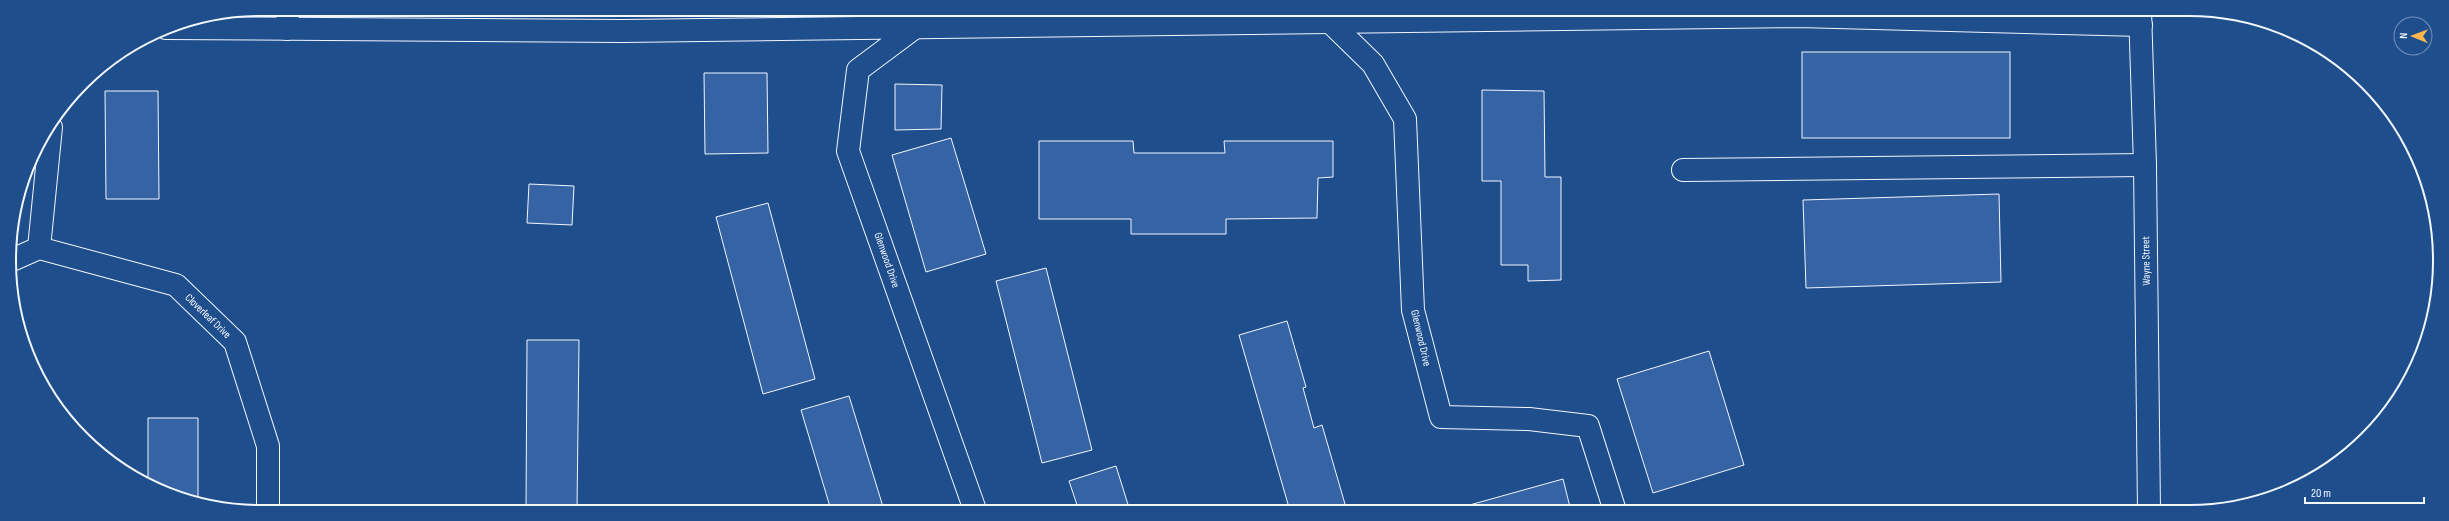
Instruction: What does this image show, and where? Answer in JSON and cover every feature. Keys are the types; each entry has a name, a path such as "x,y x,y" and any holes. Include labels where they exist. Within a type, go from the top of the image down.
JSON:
{"street":[{"path":"190,26 288,19 630,31 913,29 1799,16 2141,18"},
{"name":"Wayne Street","path":"2141,18 2145,165 2149,505"},
{"name":"Glenwood Drive","path":"1332,23 1373,64 1405,119 1413,310 1440,417 1529,419 1588,426 1613,505"},
{"name":"Glenwood Drive","path":"913,29 858,70 848,151 973,505"},
{"path":"16,258 39,248 50,136"},
{"path":"1683,170 2145,165"},
{"name":"Cloverleaf Drive","path":"39,248 176,284 235,342 268,446 268,505"}],"building":[{"path":"1802,52 2010,52 2010,138 1802,138"},
{"path":"704,73 767,73 768,153 705,154"},
{"path":"895,84 942,85 941,129 895,130"},
{"path":"1482,90 1544,91 1545,177 1561,177 1561,280 1528,281 1528,265 1501,265 1501,181 1482,181"},
{"path":"105,91 158,91 159,199 106,199"},
{"path":"951,138 986,254 926,272 892,155"},
{"path":"1039,141 1133,141 1134,153 1225,153 1224,141 1333,141 1333,177 1318,178 1317,218 1226,219 1226,234 1131,234 1131,219 1039,219"},
{"path":"529,184 574,186 572,225 527,223"},
{"path":"1999,194 2001,282 1806,288 1803,200"},
{"path":"768,203 815,379 763,394 716,217"},
{"path":"1046,268 1092,450 1042,463 996,281"},
{"path":"1287,321 1306,387 1303,388 1314,428 1322,425 1345,505 1288,505 1239,335"},
{"path":"527,340 579,340 577,505 526,505"},
{"path":"1709,351 1744,465 1653,493 1617,379"},
{"path":"849,396 882,505 830,505 801,410"},
{"path":"148,418 198,418 198,497 148,478"},
{"path":"1116,466 1128,505 1077,505 1069,481"},
{"path":"1563,479 1570,505 1470,505"}]}
